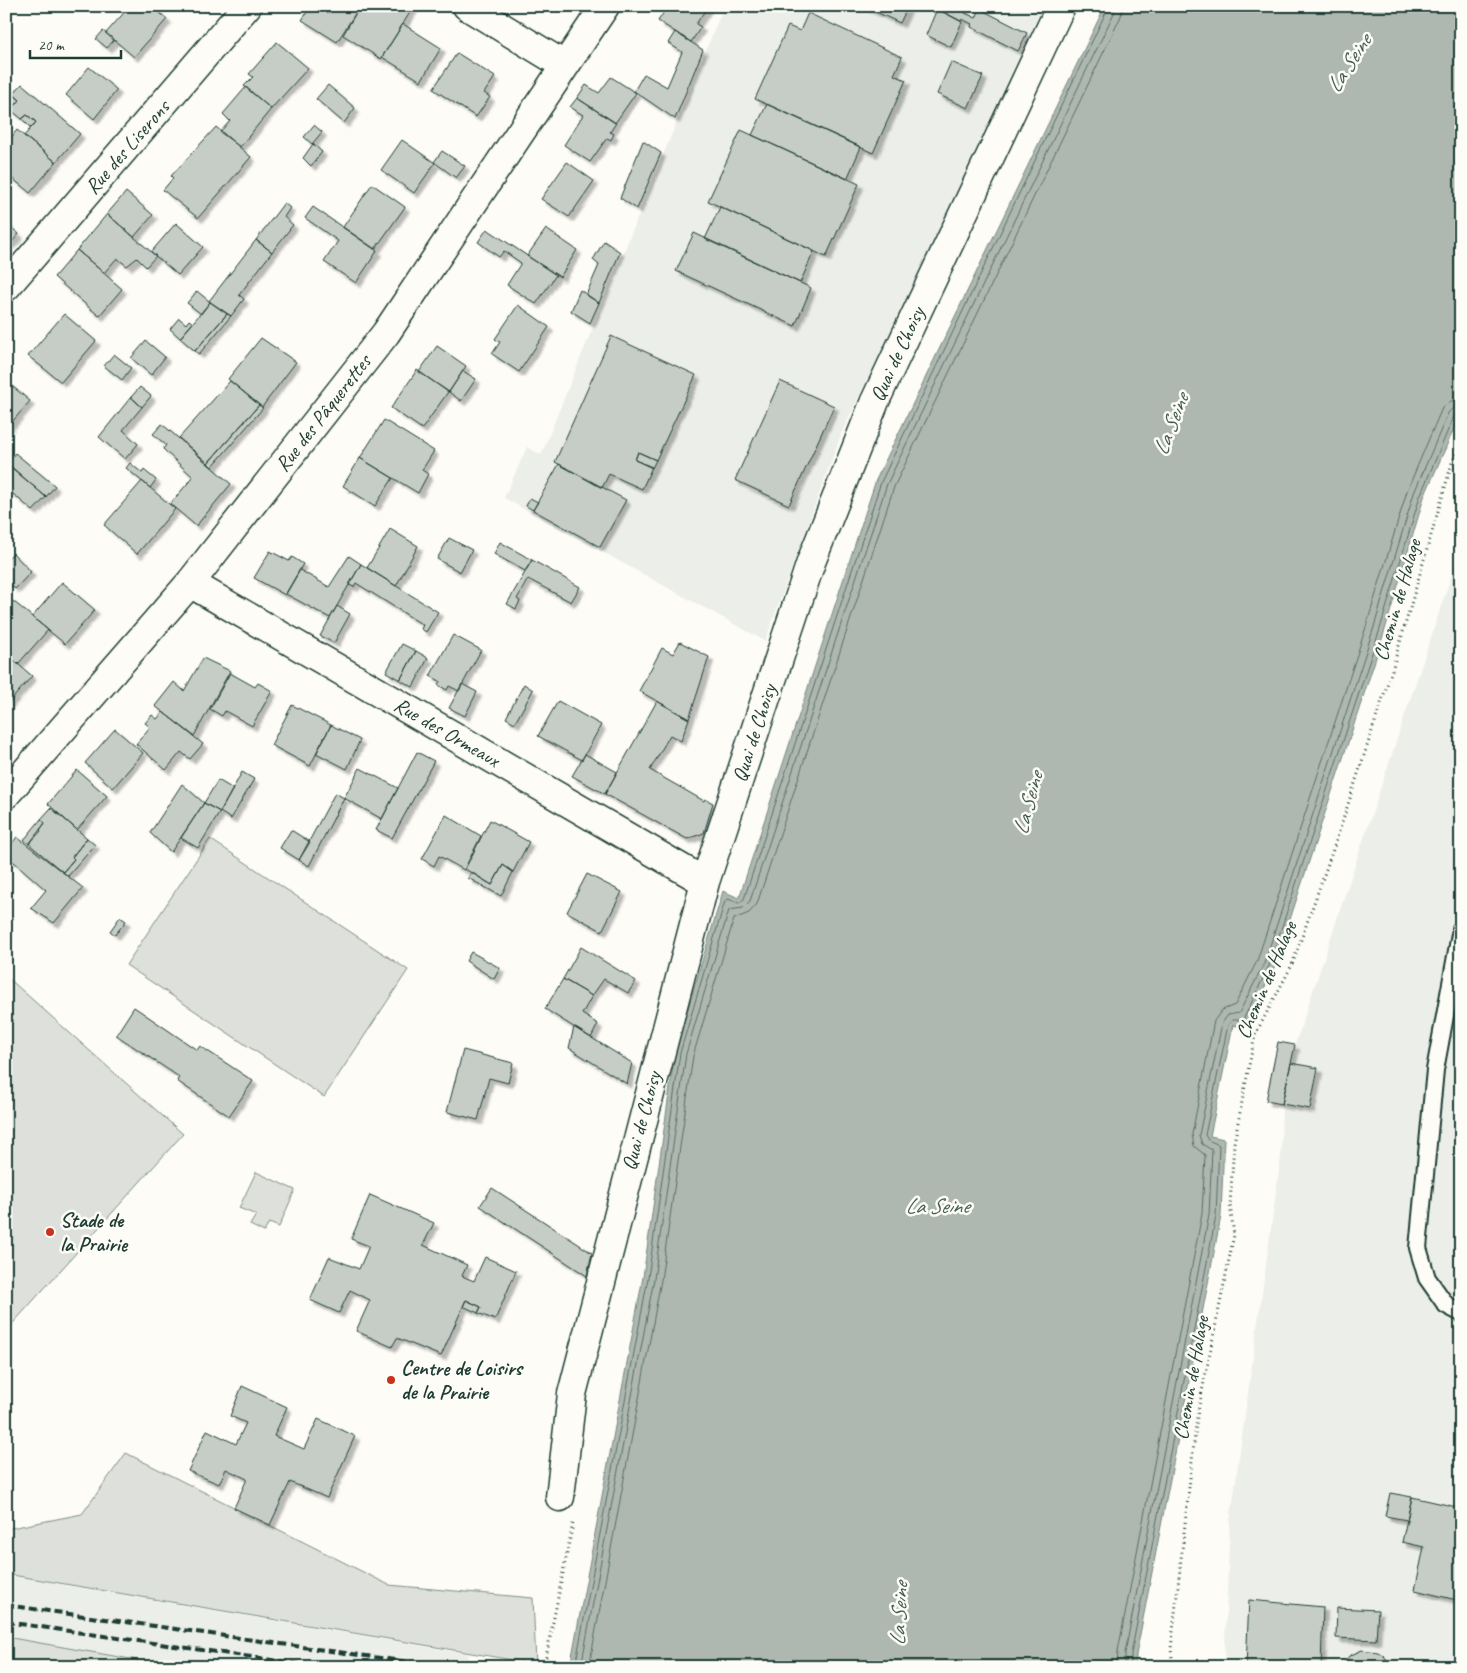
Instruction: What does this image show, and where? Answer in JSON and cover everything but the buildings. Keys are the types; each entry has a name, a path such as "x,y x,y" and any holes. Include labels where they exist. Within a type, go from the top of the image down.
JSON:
{"street":[{"name":"Rue des Liserons","path":"6,287 247,6"},
{"path":"467,6 564,65"},
{"name":"Rue des Pâquerettes","path":"6,794 190,582 386,333 605,6"},
{"name":"Quai de Choisy","path":"560,1496 572,1394 704,882 811,562 874,401 1062,6"},
{"name":"Rue des Ormeaux","path":"190,582 704,882"}],"lane":[{"path":"1461,929 1435,1070 1418,1248 1427,1278 1446,1305 1461,1313"}],"path":[{"name":"Chemin de Halage","path":"1173,1667 1171,1649 1197,1416 1234,1235 1230,1205 1234,1143 1255,1035 1292,965 1335,844 1392,670 1452,463 1461,442"},
{"path":"544,1667 569,1544"}],"shaded area":[{"path":"724,6 1050,6 842,432 765,641 504,498 527,447 541,455"},
{"path":"1461,547 1461,1667 1224,1667 1230,1522 1281,1157 1282,1104 1295,1045"},
{"path":"210,839 408,970 324,1097 126,965"},
{"name":"Stade de la Prairie","path":"6,976 183,1134 6,1331"},
{"path":"256,1172 295,1190 279,1227 269,1223 264,1232 250,1225 256,1215 239,1208"},
{"path":"126,1453 389,1585 533,1598 536,1664 6,1574 6,1529 82,1514"},
{"path":"6,1575 469,1654 467,1667 126,1667 6,1652"},
{"path":"6,1637 176,1667 6,1667"}],"water":[{"name":"La Seine","path":"1105,6 1461,6 1461,413 1424,497 1384,633 1274,968 1245,1028 1233,1025 1210,1136 1224,1139 1221,1216 1136,1655 1136,1667 570,1667 643,1277 675,1052 723,891 739,898 876,480"}],"railway":[{"path":"6,1605 444,1667"},
{"path":"6,1622 321,1667"}],"place":[{"name":"Stade de la Prairie","path":"50,1232"},
{"name":"Centre de Loisirs de la Prairie","path":"391,1380"}]}
